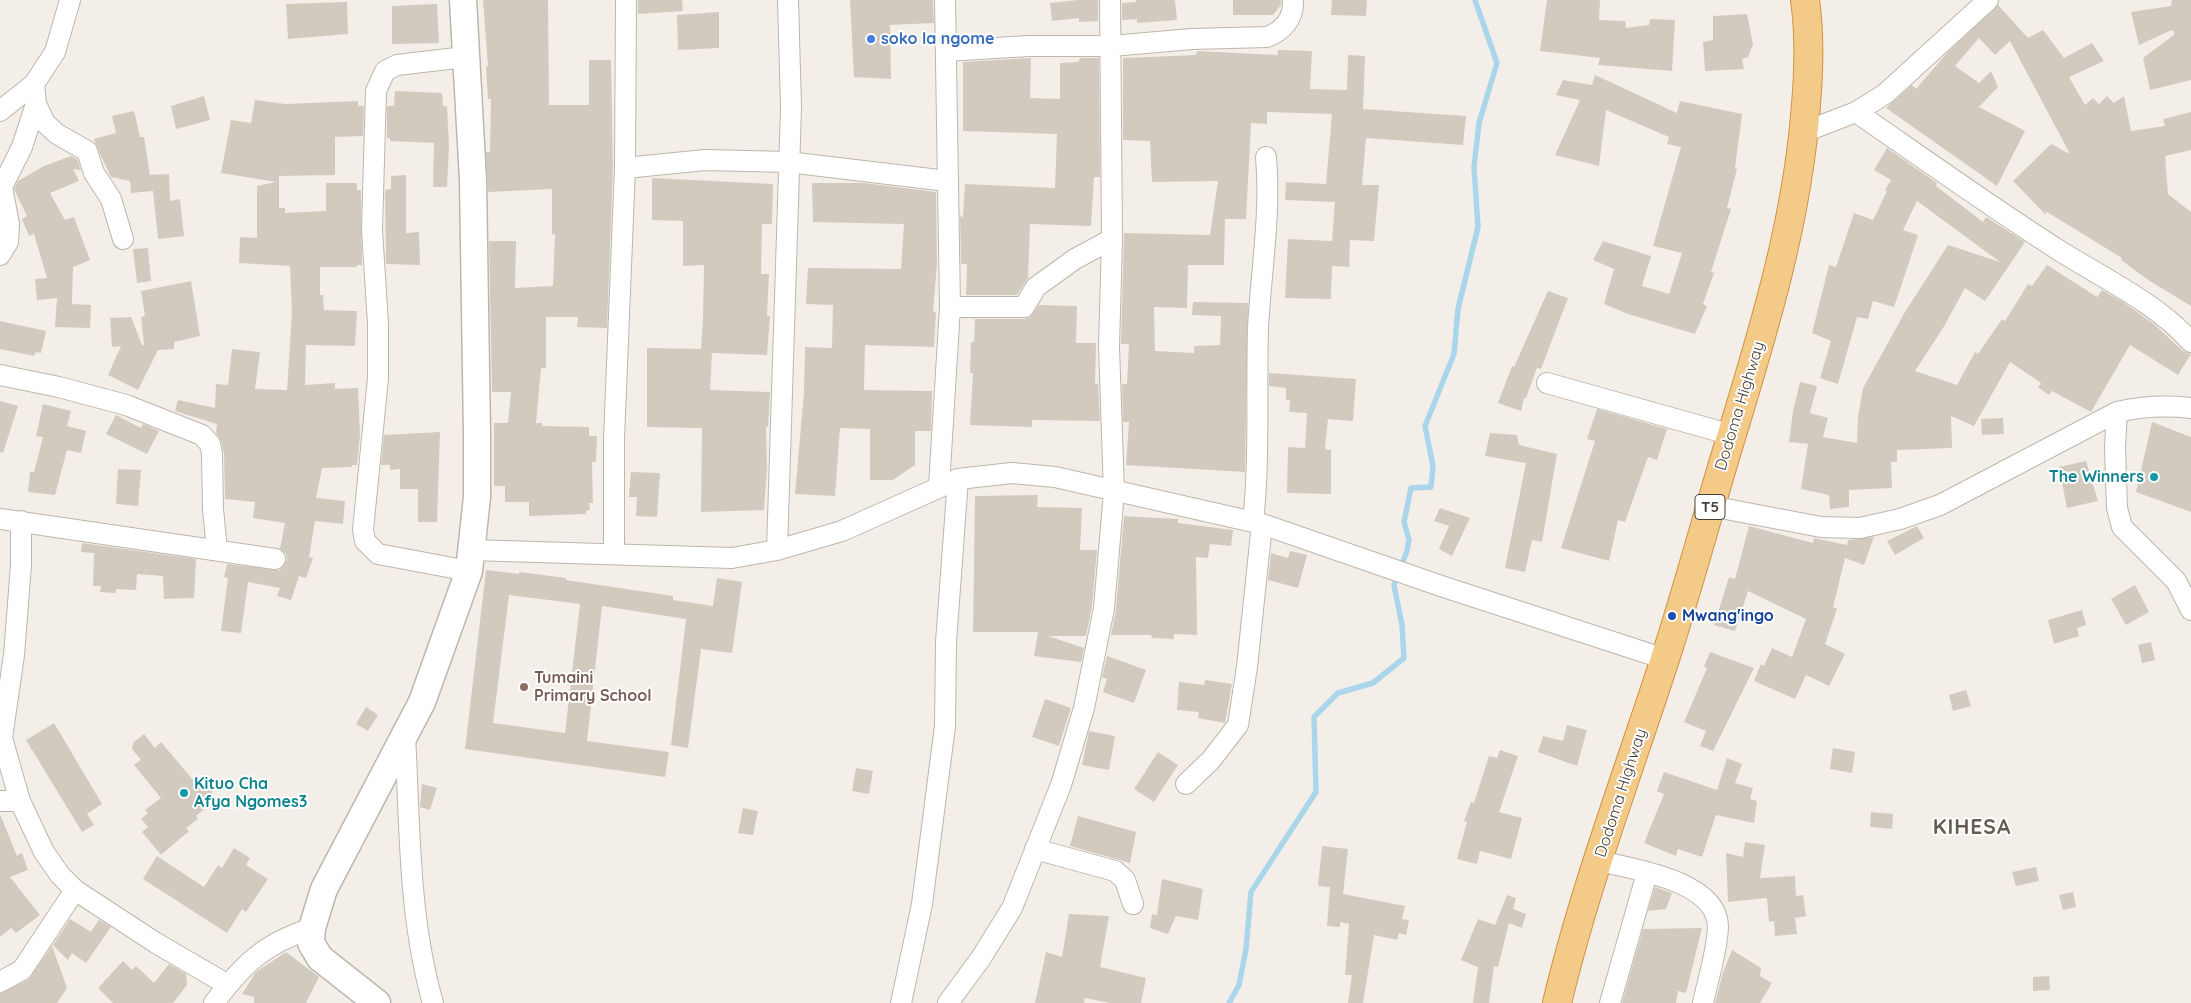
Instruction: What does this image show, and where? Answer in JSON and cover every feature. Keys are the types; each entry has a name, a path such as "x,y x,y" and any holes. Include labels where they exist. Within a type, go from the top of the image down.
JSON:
{"highway":[{"name":"Dodoma Highway","path":"1557,1003 1599,861 1665,659 1768,316 1786,237 1804,132 1809,68 1809,26 1805,0"}],"street":[{"path":"0,112 34,84 54,52 70,0"},
{"path":"370,1000 320,958 310,943 312,928 324,889 422,702 470,560 477,497 477,414 472,180 463,0"},
{"path":"614,554 614,438 624,168 626,0"},
{"path":"777,550 791,107 788,0"},
{"path":"901,1003 922,904 945,726 950,307 945,0"},
{"path":"948,1003 981,958 1012,908 1062,785 1084,708 1104,608 1114,492 1109,347 1112,239 1110,0"},
{"path":"946,51 1029,46 1111,46 1192,39 1267,37 1278,32 1286,24 1294,9 1293,0"},
{"path":"1804,132 1856,112 1885,94 1914,70 1988,0"},
{"path":"465,57 396,65 385,70 376,91 373,105 372,230 378,324 378,378 363,530 365,541 378,554 470,560 614,554 732,558 777,550 842,531 948,483 1012,473 1055,477 1114,492 1257,523 1441,586 1665,659"},
{"path":"34,84 36,104 45,123 56,134 87,152 94,173 111,199 123,239"},
{"path":"0,255 8,242 9,224 2,187 22,147 36,104"},
{"path":"1856,112 1967,190 2141,301 2191,342"},
{"path":"1186,784 1211,760 1238,725 1248,667 1257,523 1258,351 1261,272 1268,187 1266,157"},
{"path":"624,168 705,160 788,162 948,181"},
{"path":"950,307 1024,307 1036,287 1075,259 1112,239"},
{"path":"0,375 59,387 126,405 202,435 210,444 212,453 213,510 217,550"},
{"path":"1547,383 1732,435"},
{"path":"1710,506 1821,527 1860,528 1900,519 1940,505 2117,412 2142,406 2167,405 2191,408"},
{"path":"2117,412 2115,447 2117,508 2122,527 2176,581 2191,610"},
{"path":"0,519 275,559"},
{"path":"21,521 21,565 14,655 1,737 10,801 60,875 75,890 156,943 228,985"},
{"path":"405,735 411,876 420,941 433,1003"},
{"path":"1036,849 1115,872 1125,880 1133,904"},
{"path":"1599,861 1647,873 1691,888 1704,897 1715,910 1718,927 1703,1003"},
{"path":"1610,1003 1647,873"},
{"path":"0,982 22,970 75,890"},
{"path":"214,1003 254,958 271,944 312,928"}],"building":[{"path":"483,0 548,0 549,105 589,105 589,60 611,60 613,168 607,328 577,327 578,317 546,317 546,368 541,368 536,423 542,423 542,426 589,427 589,436 597,436 596,462 592,462 593,503 589,503 590,510 586,511 586,514 529,516 529,502 505,502 505,486 494,486 494,423 508,423 511,392 492,392 489,241 516,241 515,288 553,286 555,234 552,235 552,189 488,192 486,152 490,152 491,99 488,99 486,66 488,66"},
{"path":"638,0 682,0 683,11 638,14"},
{"name":"soko la ngome","path":"850,0 933,0 934,23 890,25 891,79 854,77"},
{"path":"1098,0 1098,21 1079,22 1079,18 1052,21 1050,3"},
{"path":"1136,0 1175,0 1177,20 1137,23 1137,19 1122,20 1122,3 1136,2"},
{"path":"1233,0 1281,0 1281,5 1273,15 1233,15"},
{"path":"1332,0 1367,0 1366,16 1331,15"},
{"path":"1547,0 1600,0 1599,20 1625,21 1626,28 1649,25 1650,19 1675,20 1672,71 1598,65 1600,58 1540,51"},
{"path":"2172,0 2191,0 2191,80 2150,90 2143,58 2175,34 2172,30 2139,45 2131,12 2171,6"},
{"path":"347,2 348,34 288,39 286,4"},
{"path":"437,4 439,43 392,44 392,6"},
{"path":"1998,5 2028,38 2043,30 2064,58 2092,43 2104,61 2069,77 2085,105 2093,98 2099,104 2107,96 2114,103 2124,96 2131,131 2165,126 2163,119 2191,112 2191,150 2165,156 2168,194 2191,212 2191,306 2148,280 2121,260 2122,258 2047,212 2045,214 2013,181 2051,144 2070,154 2010,41 1995,55 1979,38 1955,66 1979,83 1991,71 1998,87 1979,107 2025,131 1997,186 1886,108 1912,85 1916,89 1946,54"},
{"path":"719,12 719,48 678,50 677,15"},
{"path":"1747,14 1753,44 1748,57 1742,59 1744,69 1705,71 1703,42 1713,40 1713,16"},
{"path":"1278,50 1312,51 1310,89 1347,90 1348,55 1365,56 1363,109 1466,116 1463,145 1366,138 1362,185 1379,185 1374,241 1350,240 1349,267 1332,266 1331,299 1285,298 1288,239 1332,241 1335,202 1285,200 1286,182 1326,184 1332,114 1267,112 1267,124 1251,123 1246,219 1225,219 1224,265 1188,265 1187,308 1154,307 1155,351 1194,353 1194,346 1220,345 1221,316 1192,315 1193,302 1248,303 1245,472 1126,465 1129,422 1123,422 1122,384 1127,384 1129,344 1121,344 1124,233 1210,235 1218,181 1152,182 1150,141 1123,140 1123,58 1196,55 1197,51 1278,55"},
{"path":"1031,58 1030,98 1060,99 1060,63 1078,62 1081,58 1099,58 1100,177 1094,177 1091,226 1030,224 1028,278 1017,295 966,295 967,264 961,264 960,215 963,218 965,184 1055,188 1057,134 963,131 963,62"},
{"path":"1595,75 1677,113 1680,101 1742,114 1735,168 1737,169 1727,208 1731,209 1711,272 1714,273 1703,304 1707,306 1695,334 1628,314 1604,304 1614,269 1593,260 1603,241 1651,256 1642,286 1669,294 1682,253 1653,246 1681,147 1667,144 1669,137 1606,110 1599,166 1555,155 1580,100 1556,95 1563,80 1592,85"},
{"path":"395,91 442,93 443,106 447,106 449,147 447,187 433,187 434,143 390,141 390,138 387,138 387,106 394,106"},
{"path":"204,96 210,120 176,129 171,106"},
{"path":"255,100 285,104 358,101 358,106 364,106 363,136 335,137 335,175 279,176 279,208 285,208 285,213 326,211 326,183 357,183 357,190 361,190 362,265 357,265 357,267 320,267 320,295 323,295 324,310 357,311 355,346 306,345 305,385 335,383 335,389 358,388 360,435 357,465 352,465 352,467 322,468 316,498 345,501 343,524 315,521 309,557 313,558 306,578 299,576 291,600 277,596 280,588 248,582 241,633 221,631 228,578 224,577 227,564 280,570 287,560 286,554 280,549 285,523 253,518 255,502 225,499 224,453 221,441 216,433 217,424 175,411 178,400 215,408 216,384 228,385 232,349 260,352 255,389 287,390 292,313 290,266 239,263 240,237 257,238 257,186 276,182 221,173 231,120 251,123"},
{"path":"134,111 140,137 144,137 150,175 169,174 170,201 180,199 184,236 158,239 153,191 131,193 130,181 111,177 95,143 94,139 116,133 112,116"},
{"path":"1887,148 1937,183 1936,186 1983,222 1986,217 2025,242 1985,301 1965,288 1943,328 1915,371 1957,385 1975,352 1978,354 2002,319 2005,321 2028,284 2032,286 2047,265 2097,297 2102,290 2123,302 2155,325 2183,351 2191,354 2178,375 2130,345 2091,412 2052,391 2049,395 2038,387 2041,383 2010,362 1974,426 1951,416 1952,448 1897,450 1897,462 1891,462 1892,488 1849,490 1849,507 1830,509 1829,495 1801,489 1808,444 1789,442 1793,411 1800,382 1817,386 1810,413 1828,418 1823,437 1857,443 1858,417 1863,388 1905,312 1948,245 2000,262 1917,201 1903,230 1918,235 1894,307 1873,301 1868,319 1857,317 1838,384 1820,378 1831,341 1812,333 1829,265 1836,267 1854,213 1873,220 1891,180 1874,170"},
{"path":"71,156 77,159 81,170 73,169 79,181 50,193 65,220 74,217 90,260 73,267 72,304 91,305 90,328 55,327 57,298 37,300 35,279 47,278 34,234 29,236 22,219 27,216 14,189 18,181 44,166"},
{"path":"406,175 406,233 419,232 420,265 386,264 385,190 391,189 391,176"},
{"path":"652,178 773,184 772,224 762,224 761,274 769,274 767,316 770,316 767,355 712,353 710,390 770,392 768,427 766,427 767,468 764,510 701,512 702,428 647,427 647,348 701,349 703,318 704,265 683,266 683,221 652,220"},
{"path":"812,183 864,183 936,192 937,263 933,312 936,312 934,347 865,345 864,390 932,391 931,431 915,431 915,465 893,480 870,480 870,429 840,428 835,496 795,494 804,392 805,347 832,348 833,305 806,304 808,268 901,269 904,224 813,222"},
{"path":"148,248 151,281 137,283 133,249"},
{"path":"191,281 200,336 174,342 174,349 158,350 138,390 108,375 121,346 112,347 110,318 131,317 142,345 144,345 141,317 145,316 141,291"},
{"path":"1548,291 1568,298 1541,369 1537,368 1526,398 1524,398 1521,411 1498,403 1512,366 1514,367"},
{"path":"1039,305 1077,306 1076,343 1096,343 1095,384 1098,384 1100,421 1032,420 1032,427 970,425 973,373 970,373 971,342 974,342 975,319 1024,319 1030,317"},
{"path":"0,321 46,331 41,353 36,352 34,356 0,349"},
{"path":"1269,373 1356,379 1353,421 1328,419 1325,449 1331,450 1331,494 1287,493 1288,447 1305,448 1307,413 1289,412 1290,400 1286,400 1286,388 1269,386"},
{"path":"0,401 18,406 3,453 0,452"},
{"path":"43,404 71,411 67,426 86,431 81,453 67,450 55,495 28,492 30,472 34,472 43,437 36,436"},
{"path":"1597,409 1667,429 1657,460 1648,457 1625,522 1618,520 1609,561 1561,548 1595,441 1587,439"},
{"path":"116,415 141,428 143,424 159,431 147,454 106,434"},
{"path":"2003,418 2004,434 1982,435 1981,419"},
{"name":"The Winners","path":"2152,422 2191,437 2191,512 2136,492"},
{"path":"440,432 437,522 418,522 418,489 400,489 400,469 390,470 390,465 381,465 384,435"},
{"path":"1490,433 1517,435 1519,445 1557,454 1542,542 1532,540 1525,572 1505,568 1526,463 1485,456"},
{"path":"2086,461 2098,501 2067,508 2059,467"},
{"path":"118,469 141,470 138,506 116,504"},
{"path":"631,472 660,473 657,517 636,516 637,497 629,497"},
{"path":"1038,495 1037,507 1082,508 1080,550 1097,550 1092,606 1086,636 1048,636 1084,648 1081,662 1034,656 1038,632 973,632 975,496"},
{"path":"1440,508 1470,518 1452,556 1439,549 1449,526 1434,521"},
{"path":"1124,516 1178,519 1178,523 1233,530 1231,546 1210,544 1208,558 1196,557 1197,635 1174,634 1174,639 1151,638 1152,635 1111,635 1116,609"},
{"path":"1749,526 1813,543 1814,538 1847,545 1848,540 1874,537 1864,565 1845,558 1833,607 1837,609 1825,644 1845,654 1829,686 1806,675 1795,699 1754,681 1761,664 1764,666 1772,648 1792,657 1806,619 1748,591 1735,631 1714,625 1729,577 1735,579"},
{"path":"1917,526 1924,538 1895,555 1887,541"},
{"path":"82,543 196,559 194,598 164,599 163,576 137,574 136,590 116,589 116,593 100,592 101,586 93,586 94,553 81,552"},
{"path":"1290,551 1307,555 1298,588 1268,580 1271,553 1288,558"},
{"path":"486,570 566,578 566,580 673,596 673,600 713,606 717,578 742,582 732,653 701,649 688,748 671,745 686,619 602,606 587,741 669,752 665,777 465,749","holes":["509,595 580,604 565,733 493,723"]},
{"path":"2135,585 2149,612 2126,625 2111,599"},
{"path":"2082,610 2086,625 2077,628 2079,636 2054,644 2048,620"},
{"path":"2151,642 2155,660 2142,663 2138,645"},
{"path":"1710,652 1754,668 1713,751 1700,746 1706,731 1684,722 1707,668 1704,667"},
{"path":"1107,656 1146,670 1134,703 1103,692 1107,679 1102,677"},
{"path":"1205,680 1232,684 1225,723 1198,718 1199,712 1177,710 1179,682 1204,685"},
{"path":"1966,690 1971,706 1953,711 1949,695"},
{"path":"1045,699 1071,708 1059,746 1032,737"},
{"path":"366,707 378,715 368,731 356,724"},
{"path":"54,723 102,804 87,814 94,825 82,832 26,740"},
{"path":"1567,725 1587,730 1577,766 1538,752 1543,736 1563,741"},
{"path":"1089,731 1115,736 1109,770 1082,765"},
{"name":"Kituo Cha Afya Ngomes3","path":"144,734 155,748 161,742 193,780 214,788 207,807 196,816 198,819 186,828 189,831 161,855 142,832 148,827 141,819 148,813 145,810 161,798 134,765 141,760 132,749 133,743"},
{"path":"1833,748 1855,752 1852,773 1830,769"},
{"path":"1500,750 1518,756 1499,812 1522,818 1511,859 1480,851 1477,864 1457,859 1467,822 1464,821 1471,802 1474,803 1489,756 1497,758"},
{"path":"1158,752 1178,765 1154,802 1134,789"},
{"path":"1727,758 1742,764 1735,783 1753,788 1750,799 1757,801 1754,823 1716,815 1702,857 1678,849 1676,856 1644,843 1664,794 1657,791 1664,772 1717,790"},
{"path":"856,768 873,771 869,794 852,791"},
{"path":"422,784 437,788 430,810 420,807"},
{"path":"743,808 758,811 753,835 738,833"},
{"path":"1871,812 1893,814 1892,829 1870,827"},
{"path":"0,814 17,856 22,853 28,870 10,877 40,915 16,933 11,928 0,937"},
{"path":"1078,816 1136,832 1130,863 1070,846"},
{"path":"1745,842 1765,845 1760,878 1795,876 1796,896 1803,895 1806,916 1795,918 1797,934 1775,936 1774,921 1769,922 1767,898 1728,902 1726,853 1743,857"},
{"path":"1322,846 1348,849 1343,894 1405,906 1402,919 1409,920 1406,935 1399,933 1397,940 1374,935 1363,1003 1348,1003 1352,975 1345,975 1349,924 1340,922 1340,927 1327,926 1330,887 1318,886"},
{"path":"234,848 250,858 246,865 268,879 246,912 242,909 227,933 143,879 157,856 204,887 218,865 222,868"},
{"path":"2036,867 2039,881 2016,886 2012,872"},
{"path":"1162,879 1203,889 1198,920 1176,916 1168,934 1150,928 1152,914 1157,915"},
{"path":"1655,887 1672,893 1666,909 1648,911"},
{"path":"2073,892 2076,907 2063,910 2059,895"},
{"path":"1507,895 1516,898 1513,909 1526,914 1522,928 1509,923 1498,967 1494,966 1489,1003 1473,1003 1478,967 1461,960 1478,919 1495,925"},
{"path":"1069,914 1109,916 1100,967 1146,978 1141,1003 1110,1003 1085,998 1084,1003 1035,1003 1046,952 1062,957"},
{"path":"70,919 91,932 99,920 111,927 86,963 72,953 68,960 53,945"},
{"path":"1702,928 1686,993 1678,991 1676,1003 1622,1003 1643,929"},
{"path":"52,946 67,988 57,1003 0,1003 0,994 28,980"},
{"path":"1732,950 1761,968 1760,976 1772,983 1760,1003 1715,1003 1723,972"},
{"path":"286,952 319,977 306,1003 254,1003 254,997 242,994 256,972"},
{"path":"123,961 132,970 136,966 154,983 169,964 186,974 187,985 173,1003 113,1003 98,988"},
{"path":"2049,976 2050,990 2033,991 2033,977"}],"waterway":[{"path":"1229,1003 1239,985 1246,949 1251,892 1316,792 1314,717 1338,693 1373,683 1404,658 1402,625 1394,585 1407,551 1409,540 1404,522 1411,488 1431,487 1433,466 1425,426 1454,354 1458,309 1478,227 1474,167 1479,123 1497,63 1475,0"}],"place":[{"name":"soko la ngome","path":"871,39"},
{"name":"The Winners","path":"2154,477"},
{"name":"Mwang'ingo","path":"1672,616"},
{"name":"Tumaini Primary School","path":"524,687"},
{"name":"Kituo Cha Afya Ngomes3","path":"184,793"}],"district":[{"name":"KIHESA","path":"1972,828"}]}
